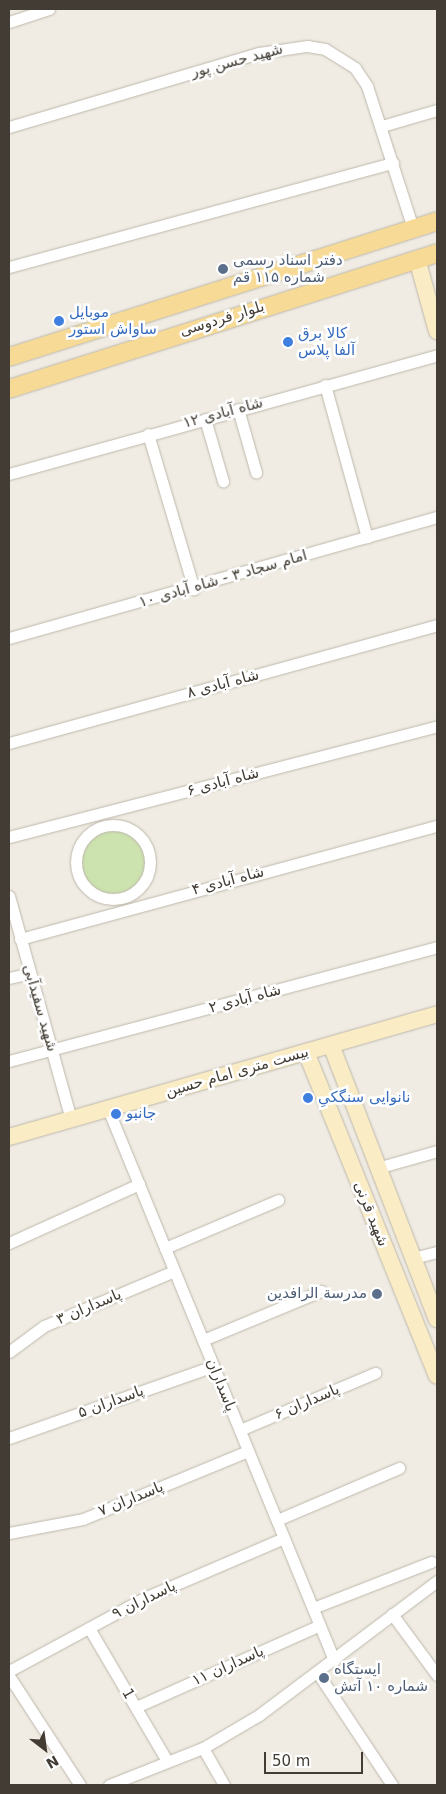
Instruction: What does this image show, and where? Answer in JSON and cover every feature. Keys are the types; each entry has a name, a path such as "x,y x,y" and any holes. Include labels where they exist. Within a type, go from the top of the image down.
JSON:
{"main road":[{"name":"بلوار فردوسی","path":"9,357 437,221"},
{"name":"بلوار فردوسی","path":"9,389 437,253"},
{"path":"417,259 437,331"},
{"name":"بیست متری امام حسین","path":"9,1138 437,1014"},
{"name":"شهید قرنی","path":"331,1045 437,1320"},
{"name":"شهید قرنی","path":"306,1052 437,1376"}],"street":[{"path":"9,22 49,9"},
{"name":"شهید حسن پور","path":"9,127 259,53 307,46 326,49 355,68 368,86 413,228"},
{"path":"382,126 437,110"},
{"path":"9,267 393,164"},
{"name":"شاه آبادی ۱۲","path":"9,474 437,355"},
{"path":"324,386 367,537"},
{"path":"238,409 256,472"},
{"path":"205,419 223,481"},
{"path":"148,434 194,589"},
{"name":"امام سجاد ۳ - شاه آبادی ۱۰","path":"9,638 194,589 437,518"},
{"name":"شاه آبادی ۸","path":"9,743 437,625"},
{"name":"شاه آبادی ۶","path":"9,837 104,819 437,726"},
{"path":"104,819 132,830 148,848 150,860 144,883 126,903 100,898 77,874 75,862 82,840 104,819"},
{"name":"شاه آبادی ۴","path":"20,940 126,903 437,826"},
{"name":"شهید سفیدآبی","path":"9,896 71,1120"},
{"name":"شاه آبادی ۲","path":"9,1061 437,947"},
{"path":"9,978 30,973"},
{"name":"پاسداران","path":"108,1109 334,1660"},
{"path":"377,1168 437,1151"},
{"path":"9,1243 139,1184"},
{"path":"165,1248 278,1200"},
{"path":"413,1258 437,1252"},
{"name":"پاسداران ۳","path":"9,1352 44,1326 174,1271"},
{"path":"203,1340 321,1291"},
{"name":"پاسداران ۵","path":"9,1438 213,1366"},
{"name":"پاسداران ۶","path":"240,1430 375,1373"},
{"name":"پاسداران ۷","path":"9,1533 83,1519 248,1450"},
{"path":"277,1520 399,1468"},
{"name":"پاسداران ۹","path":"9,1672 144,1598 284,1538"},
{"path":"313,1608 431,1562"},
{"path":"109,1785 203,1748 259,1715 437,1581"},
{"path":"392,1614 437,1675"},
{"name":"پاسداران ۱۱","path":"136,1707 320,1624"},
{"name":"1","path":"89,1628 167,1761"},
{"path":"317,1672 392,1785"},
{"path":"9,1676 80,1785"},
{"path":"203,1748 224,1785"}],"green space":[{"path":"107,830 119,830 136,839 143,850 145,862 143,874 136,885 119,894 107,894 95,889 86,880 81,868 81,856 86,844 95,835"}],"place":[{"name":"دفتر اسناد رسمی شماره ۱۱۵ قم","path":"223,269"},
{"name":"موبایل ساواش استور","path":"59,321"},
{"name":"کالا برق آلفا پلاس","path":"288,342"},
{"name":"نانوایی سنگکیِ","path":"308,1098"},
{"name":"جانبو","path":"116,1114"},
{"name":"مدرسة الرافدین","path":"377,1294"},
{"name":"ایستگاه شماره ۱۰ آتش","path":"324,1678"}]}
